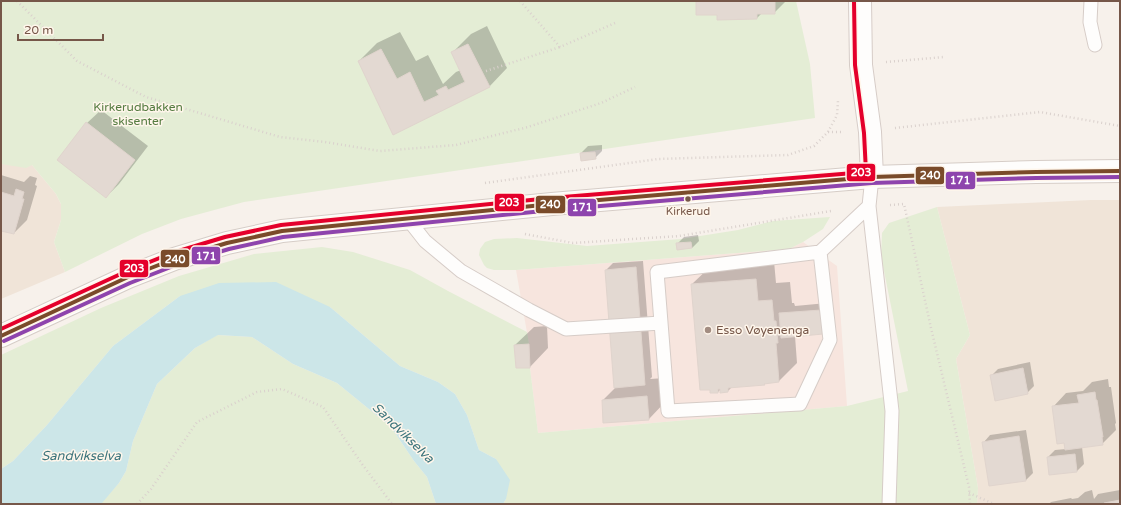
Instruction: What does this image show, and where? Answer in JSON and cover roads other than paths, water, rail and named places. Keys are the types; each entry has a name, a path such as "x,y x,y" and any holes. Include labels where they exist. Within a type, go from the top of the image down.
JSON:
{"main road":[{"path":"860,1 861,65 870,132 872,177"},
{"path":"1,336 128,277 174,259 226,243 282,231 552,204 872,177 1036,172 1120,172"}],"lane":[{"path":"1091,1 1090,22 1095,45"},
{"path":"872,177 869,206 892,411 890,504"},
{"path":"820,252 830,340 800,404 668,411 657,272 820,252 869,206"},
{"path":"407,218 425,241 461,271 529,310 566,329 661,324"}],"water":[{"name":"Sandvikselva","path":"276,282 330,307 400,366 438,382 455,394 467,415 479,450 496,459 510,480 506,499 503,504 436,504 427,477 414,461 391,427 337,383 293,364 252,337 218,335 195,348 157,384 133,441 126,471 119,483 102,503 1,504 1,469 13,461 47,425 113,346 180,296 219,283"}],"place":[{"name":"Kirkerud","path":"688,199"},
{"name":"Esso Vøyenenga","path":"708,330"}],"park label":[{"name":"Kirkerudbakken skisenter","path":"138,114"}]}
